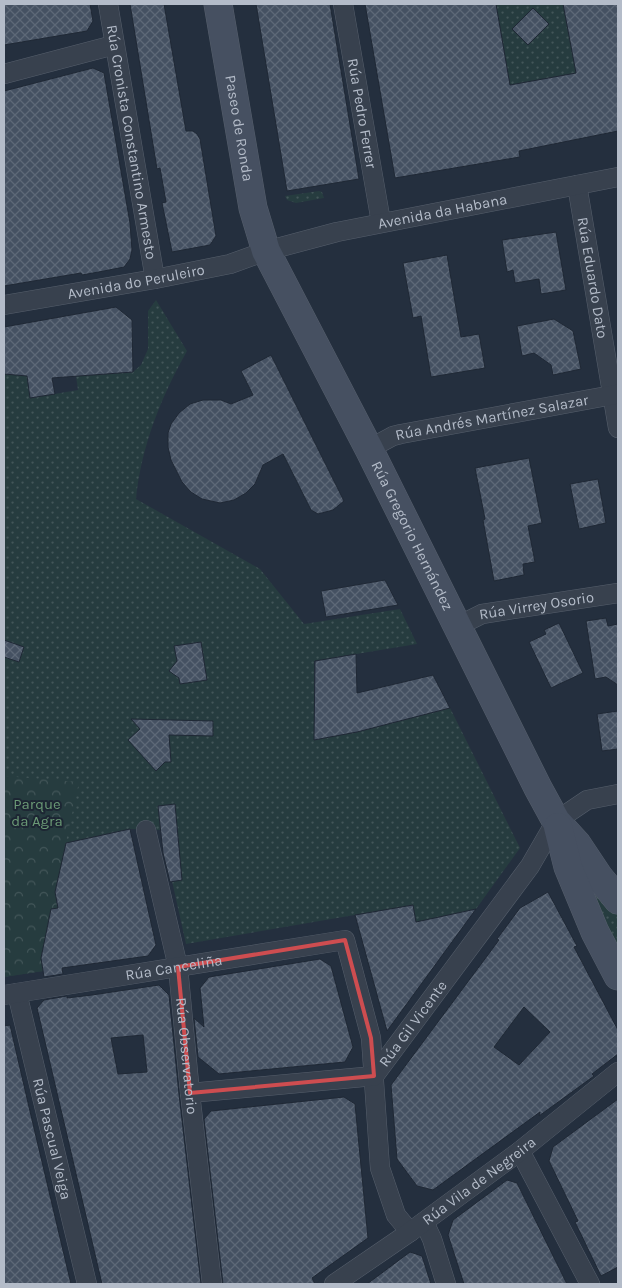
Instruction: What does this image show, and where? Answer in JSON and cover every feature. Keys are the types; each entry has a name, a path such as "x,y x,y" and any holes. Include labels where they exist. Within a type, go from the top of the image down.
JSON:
{"street":[{"name":"Rúa Cronista Constantino Armesto","path":"108,4 155,279"},
{"name":"Paseo de Ronda","path":"218,4 253,208 266,251"},
{"name":"Rúa Pedro Ferrer","path":"343,4 381,222"},
{"path":"4,74 114,45"},
{"name":"Avenida da Habana","path":"266,251 381,222 618,177"},
{"name":"Rúa Eduardo Dato","path":"577,185 616,395 618,428"},
{"name":"Avenida do Peruleiro","path":"4,305 230,264 266,251"},
{"name":"Rúa Gregorio Hernández","path":"266,251 369,450 538,788 556,821 577,844 599,877 618,900"},
{"name":"Rúa Andrés Martínez Salazar","path":"369,450 393,436 401,434 616,395"},
{"name":"Rúa Virrey Osorio","path":"458,626 482,614 618,593"},
{"path":"556,821 587,800 618,794"},
{"name":"Rúa Gregorio Hernández","path":"556,821 568,867 595,932 618,976"},
{"name":"Rúa Gil Vicente","path":"190,1093 374,1076 530,866 556,821"},
{"name":"Rúa Observatorio","path":"146,830 178,967 190,1093 212,1284"},
{"name":"Rúa Canceliña","path":"10,994 345,940 372,1038 374,1076"},
{"name":"Rúa Pascual Veiga","path":"10,994 87,1284"},
{"name":"Rúa Vila de Negreira","path":"334,1284 417,1227 520,1151 618,1072"},
{"path":"374,1076 380,1168 396,1215 417,1227 432,1239 446,1284"},
{"path":"520,1151 590,1284"}],"highlighted area":[{"path":"345,940 371,1038 374,1076 190,1093 178,967"}],"green space":[{"path":"496,4 563,4 576,73 510,85"},
{"path":"322,192 324,198 296,203 287,200 285,196"},
{"path":"156,300 187,351 161,404 147,441 136,499 260,569 304,624 400,609 417,644 314,661 314,740 358,732 450,708 520,848 476,909 416,922 413,905 186,944 172,881 182,880 175,805 161,830 129,829 66,843 41,958 43,971 4,977 4,374 27,376 31,398 78,390 76,376 133,372 141,365 148,349 148,311"},
{"name":"Parque da Agra","path":"4,776 79,782 55,892 58,909 51,909 41,958 43,971 4,977"},
{"path":"569,853 618,913 618,949"}],"building":[{"path":"4,4 90,4 93,21 87,31 4,45"},
{"path":"130,4 164,4 186,131 193,131 200,139 216,236 210,245 172,252 162,203 166,202 160,168 157,169"},
{"path":"256,4 330,4 359,179 287,191"},
{"path":"365,4 496,4 510,85 576,73 563,4 618,4 618,131 519,151 520,157 395,178"},
{"path":"533,8 549,24 528,45 512,29"},
{"path":"93,68 104,73 130,223 132,250 130,259 124,267 4,286 4,91"},
{"path":"556,232 566,290 541,294 539,279 515,283 513,270 507,272 502,240"},
{"path":"447,255 461,337 479,334 485,368 431,377 421,316 413,318 403,263"},
{"path":"116,307 132,320 133,372 52,378 55,394 30,398 27,376 4,374 4,327"},
{"path":"554,319 573,331 581,369 553,375 551,365 534,353 522,356 517,326"},
{"path":"271,355 344,501 333,510 318,514 311,510 283,454 263,465 255,484 246,493 234,500 220,503 202,499 191,492 182,482 171,460 168,447 168,433 171,424 179,413 190,404 203,400 221,400 231,404 253,395 241,371"},
{"path":"529,458 542,523 528,526 535,562 523,564 524,575 494,581 475,468"},
{"path":"598,479 606,523 579,529 570,484"},
{"path":"385,580 398,605 326,617 321,591"},
{"path":"606,618 608,626 618,624 618,685 606,677 595,679 586,621"},
{"path":"559,623 583,673 551,688 529,642 546,634 544,630"},
{"path":"4,640 24,647 19,662 4,657"},
{"path":"201,642 207,680 180,684 179,678 169,671 177,661 174,646"},
{"path":"356,654 357,693 433,675 450,708 357,732 314,740 315,661"},
{"path":"618,711 618,749 602,751 597,714"},
{"path":"131,719 213,721 213,736 169,735 171,762 165,762 156,771 128,740 140,729"},
{"path":"175,804 182,880 170,882 163,853 158,806"},
{"path":"130,829 156,945 148,956 62,968 63,974 44,977 41,958 51,909 58,908 55,892 66,843"},
{"path":"548,892 577,946 574,947 618,1030 618,1054 592,1074 594,1076 539,1116 540,1112 433,1190 417,1186 397,1159 391,1085 499,940 497,939 520,908","holes":["524,1007 550,1032 519,1065 494,1047"]},
{"path":"413,905 416,922 476,909 387,1031 355,915"},
{"path":"320,959 331,966 353,1047 345,1062 219,1074 198,1057 194,1018 204,1027 200,988 209,977"},
{"path":"159,985 169,995 201,1284 102,1284 37,1008 44,1000 67,996 67,998","holes":["143,1035 147,1072 118,1074 111,1038"]},
{"path":"10,1025 71,1284 4,1284 4,1026"},
{"path":"344,1097 355,1104 368,1238 312,1278 315,1284 223,1284 204,1119 211,1111"},
{"path":"618,1099 618,1267 601,1276 575,1222 578,1221 549,1161 553,1147"},
{"path":"507,1180 517,1183 567,1284 464,1284 448,1235 453,1220"},
{"path":"410,1252 422,1256 431,1284 367,1284"}]}
